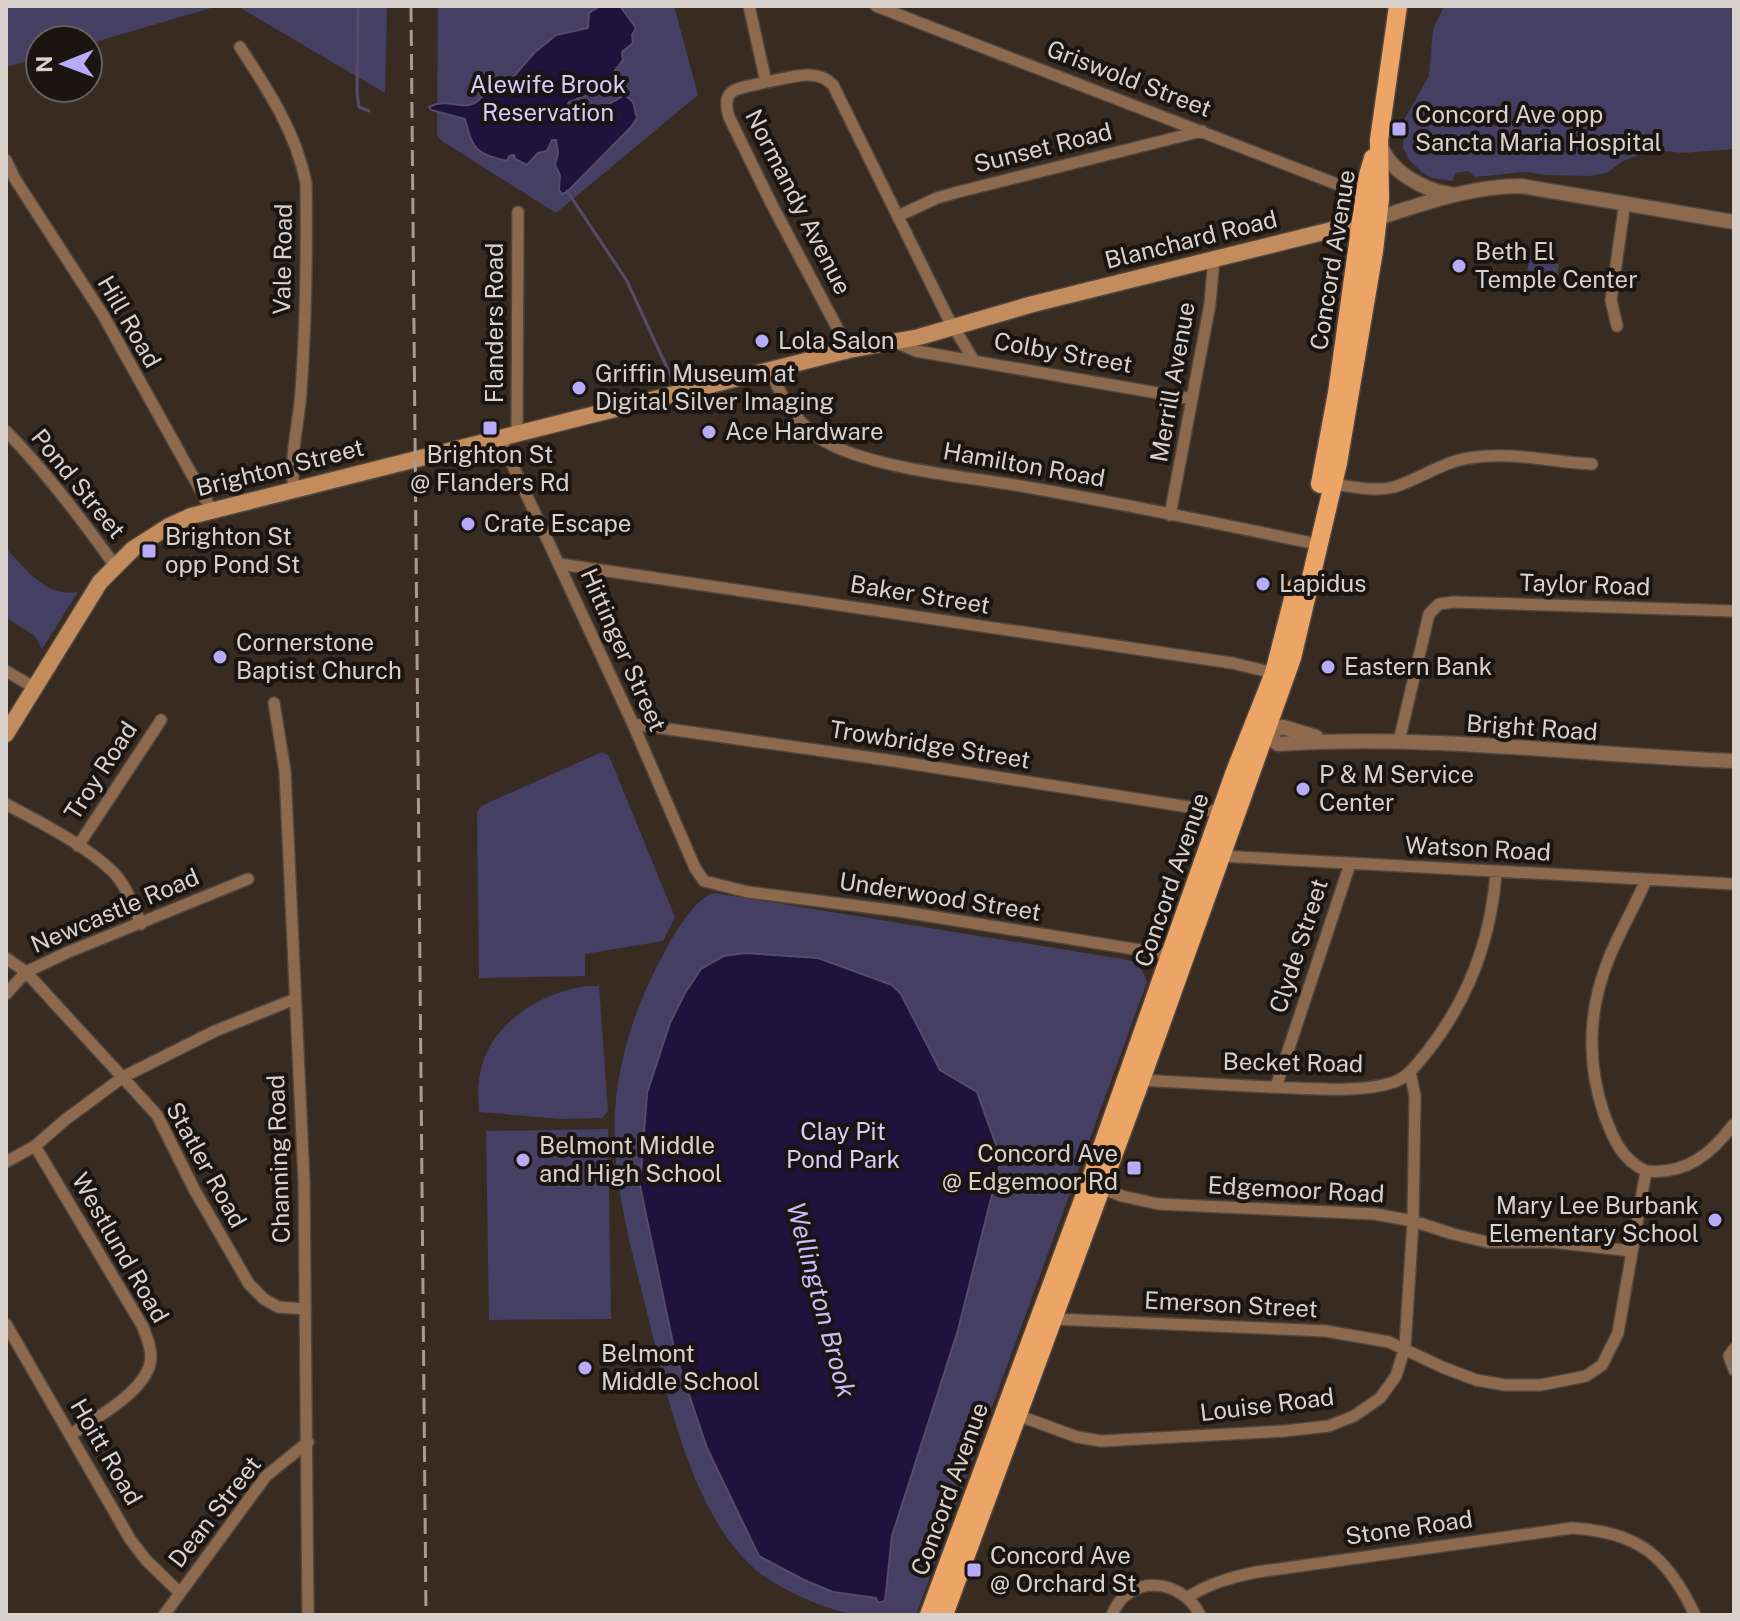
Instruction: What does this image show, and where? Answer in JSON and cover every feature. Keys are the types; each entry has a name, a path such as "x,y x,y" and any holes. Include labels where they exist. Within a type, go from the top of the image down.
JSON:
{"main road":[{"name":"Concord Avenue","path":"929,1615 1011,1413 1280,676 1333,484 1398,6"},
{"name":"Concord Avenue","path":"1280,676 1332,425 1370,220 1365,195 1368,173 1379,140"},
{"name":"Blanchard Road","path":"664,396 849,350 919,337 1214,257 1370,220"},
{"name":"Brighton Street","path":"6,734 87,600 133,549 169,526 211,509 664,396"},
{"name":"Concord Avenue","path":"944,1615 1011,1413"}],"street":[{"name":"Normandy Avenue","path":"749,6 766,82 727,95 725,102 729,117 849,350"},
{"name":"Griswold Street","path":"876,6 1365,195"},
{"name":"Vale Road","path":"240,47 287,124 301,157 306,183 304,348 291,460 294,489"},
{"name":"Colby Street","path":"766,82 817,73 827,77 833,85 952,327 973,359"},
{"name":"Sunset Road","path":"898,216 958,192 1202,131"},
{"path":"1379,140 1383,154 1392,165 1425,188 1454,195"},
{"name":"Hill Road","path":"6,160 15,179 103,315 211,509"},
{"name":"Blanchard Road","path":"1370,220 1454,195 1521,186 1734,222"},
{"path":"1617,326 1611,300 1625,202"},
{"name":"Flanders Road","path":"517,434 518,212"},
{"name":"Merrill Avenue","path":"1170,515 1210,304 1214,257"},
{"name":"Colby Street","path":"894,342 916,351 1192,399"},
{"name":"Hamilton Road","path":"770,369 784,399 804,424 824,441 849,452 890,463 1307,542"},
{"name":"Pond Street","path":"6,431 40,465 115,566"},
{"name":"Hittinger Street","path":"500,438 633,724 695,868 704,881"},
{"path":"1333,484 1376,489 1394,487 1448,463 1500,455 1592,464"},
{"name":"Baker Street","path":"560,564 1232,663 1280,676"},
{"name":"Taylor Road","path":"1399,741 1429,614 1439,604 1734,611"},
{"path":"6,671 35,688"},
{"name":"Channing Road","path":"274,703 285,771 304,1181 308,1615"},
{"name":"Troy Road","path":"78,846 161,720"},
{"name":"Trowbridge Street","path":"633,724 1228,813"},
{"name":"Bright Road","path":"1258,732 1283,727 1328,740 1399,741 1734,761"},
{"path":"6,804 78,846 112,870 126,889 141,924"},
{"name":"Watson Road","path":"1213,856 1734,884"},
{"name":"Clyde Street","path":"1276,1087 1350,864"},
{"name":"Becket Road","path":"1134,1079 1276,1087 1371,1087 1394,1083 1410,1072 1447,1027 1465,992 1490,921 1496,873"},
{"name":"Newcastle Road","path":"6,994 26,972 248,879"},
{"path":"1646,880 1609,958 1595,1002 1591,1044 1594,1083 1607,1122 1620,1151 1632,1164 1646,1171 1665,1173 1684,1168 1717,1146 1734,1124"},
{"name":"Underwood Street","path":"704,881 748,892 898,911 1177,957"},
{"name":"Statler Road","path":"6,958 26,972 157,1115 194,1189 249,1284 264,1299 278,1307 305,1309"},
{"path":"6,1162 35,1146 123,1077 215,1031 295,999"},
{"name":"Louise Road","path":"1011,1413 1077,1437 1101,1441 1329,1426 1354,1416 1380,1398 1396,1376 1405,1347 1413,1221 1415,1096 1410,1072"},
{"name":"Westlund Road","path":"35,1146 143,1327 150,1344 150,1364 139,1382 120,1401 70,1435"},
{"name":"Emerson Street","path":"1046,1318 1326,1331 1381,1339 1405,1347 1454,1372 1505,1385 1541,1385 1586,1376 1602,1365 1613,1347 1624,1308 1646,1171"},
{"name":"Edgemoor Road","path":"1095,1186 1158,1204 1323,1209 1375,1214 1413,1221 1487,1242 1551,1242 1632,1251"},
{"name":"Hoitt Road","path":"6,1324 130,1539 146,1560 180,1593"},
{"path":"1734,1349 1729,1356 1734,1370"},
{"name":"Dean Street","path":"164,1615 266,1476 308,1442"},
{"name":"Stone Road","path":"1188,1597 1228,1577 1572,1528 1617,1534 1636,1541 1667,1568 1686,1595 1695,1615"},
{"path":"1112,1615 1122,1599 1134,1590 1149,1585 1180,1591 1200,1615"}],"green space":[{"path":"6,6 218,6 104,39 104,24 24,24 24,62 6,67"},
{"path":"237,6 387,6 385,93"},
{"name":"Alewife Brook Reservation","path":"438,6 674,6 698,95 556,213 437,135"},
{"path":"1444,6 1734,6 1734,149 1683,153 1654,150 1623,161 1607,173 1589,176 1525,172 1475,177 1468,171 1455,173 1453,181 1432,178 1409,160 1403,147 1405,118 1429,76 1433,29"},
{"path":"1529,260 1559,264 1555,290 1525,286"},
{"path":"6,548 29,573 47,586 56,591 78,592 42,649 34,635 6,618"},
{"path":"602,752 609,756 675,917 663,941 585,954 585,976 479,978 477,813 481,806"},
{"name":"Clay Pit Pond Park","path":"714,893 1128,960 1140,968 1147,982 916,1615 862,1615 836,1610 793,1593 757,1571 734,1547 714,1517 684,1449 672,1412 623,1211 616,1161 615,1111 625,1049 646,990 679,927 700,902"},
{"path":"586,986 599,986 608,1111 602,1118 563,1119 479,1112 478,1084 483,1061 503,1029 516,1016 549,996"},
{"path":"608,1129 611,1319 489,1320 486,1131"}],"water":[{"path":"600,6 620,6 636,28 632,35 633,43 622,52 623,60 613,73 607,90 569,102 564,110 568,120 577,122 625,95 633,102 637,118 567,192 562,194 559,190 560,175 555,165 558,153 556,140 552,140 547,151 538,153 527,165 515,159 514,155 509,156 507,161 477,149 470,138 465,119 429,107 476,102 489,84 509,82 534,53 556,35 588,28 589,13"},
{"name":"Clay Pit Pond Park","path":"745,953 818,958 892,985 901,994 940,1070 977,1092 1001,1159 958,1330 892,1536 885,1601 878,1603 876,1598 833,1592 759,1556 707,1448 675,1353 640,1186 647,1093 670,1023 701,969 724,956"}],"waterway":[{"name":"Wellington Brook","path":"358,6 357,93 359,107 369,111"},
{"name":"Wellington Brook","path":"567,191 627,281 674,383"}],"railway":[{"path":"411,6 426,1615"}],"place":[{"name":"Concord Ave opp Sancta Maria Hospital","path":"1399,129"},
{"name":"Beth El Temple Center","path":"1459,266"},
{"name":"Lola Salon","path":"762,341"},
{"name":"Griffin Museum at Digital Silver Imaging","path":"579,388"},
{"name":"Brighton St @ Flanders Rd","path":"490,428"},
{"name":"Ace Hardware","path":"709,432"},
{"name":"Crate Escape","path":"468,524"},
{"name":"Brighton St opp Pond St","path":"149,551"},
{"name":"Lapidus","path":"1263,584"},
{"name":"Cornerstone Baptist Church","path":"220,657"},
{"name":"Eastern Bank","path":"1328,667"},
{"name":"P & M Service Center","path":"1303,789"},
{"name":"Belmont Middle and High School","path":"523,1160"},
{"name":"Concord Ave @ Edgemoor Rd","path":"1134,1168"},
{"name":"Mary Lee Burbank Elementary School","path":"1715,1220"},
{"name":"Belmont Middle School","path":"585,1368"},
{"name":"Concord Ave @ Orchard St","path":"974,1570"}]}
